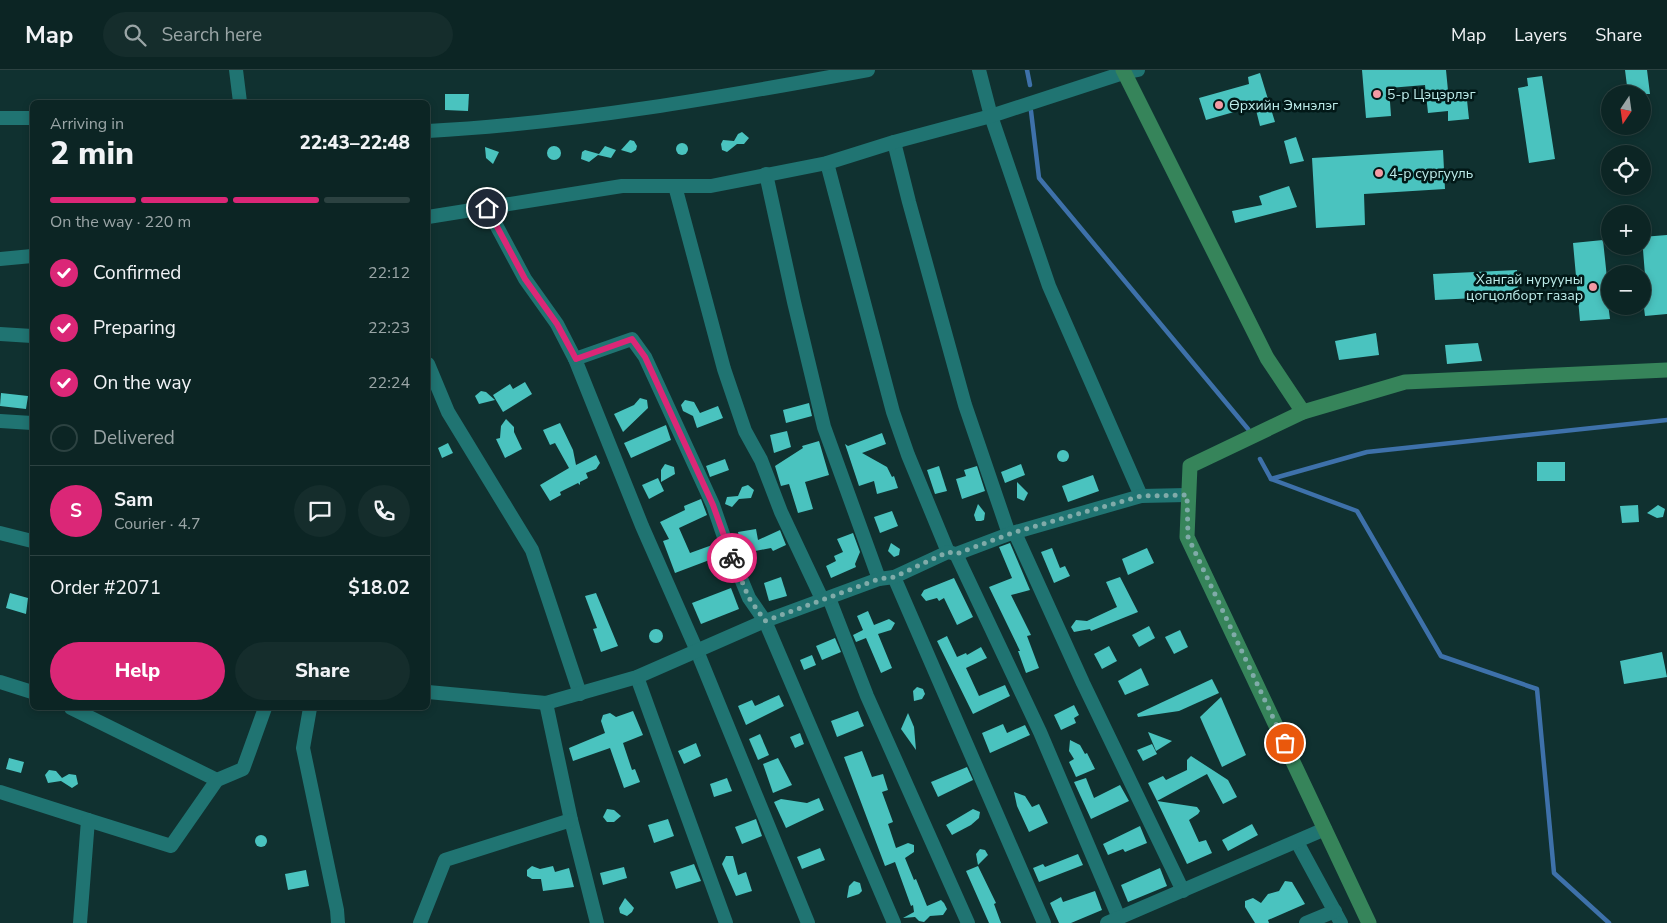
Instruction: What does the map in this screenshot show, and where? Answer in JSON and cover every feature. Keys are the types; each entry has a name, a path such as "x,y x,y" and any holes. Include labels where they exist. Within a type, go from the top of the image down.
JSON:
{"street":[{"path":"236,70 240,100"},
{"path":"430,131 486,128 702,101 868,70"},
{"path":"979,70 991,116 1049,286 1141,496"},
{"path":"430,217 622,186 711,186 826,163 894,142 991,116 1128,71 1267,358 1303,412"},
{"path":"0,118 30,118"},
{"path":"894,142 965,405 1012,533 1183,891"},
{"path":"826,163 893,412 908,455 952,553 1040,732 1113,921 1325,829"},
{"path":"766,174 824,427 879,579"},
{"path":"675,186 724,369 745,431 761,460 781,512 826,598 867,696 968,923"},
{"path":"487,208 525,279 557,324 576,359 656,559 697,651 808,923"},
{"path":"0,259 30,256"},
{"path":"0,334 30,336"},
{"path":"576,359 632,339 640,351 713,505 724,540 749,598 765,621 894,923"},
{"path":"1634,371 1667,360"},
{"path":"430,369 448,412 532,550 580,694"},
{"path":"1370,923 1188,537 1187,495 1190,466 1303,412 1404,382 1667,370"},
{"path":"0,421 30,423"},
{"path":"430,692 546,703 637,677 765,621 879,579 894,577 952,553 1012,533 1141,496 1187,495"},
{"path":"0,533 30,540"},
{"path":"894,577 1044,923"},
{"path":"637,677 726,923"},
{"path":"0,682 30,691"},
{"path":"546,703 570,820 597,923"},
{"path":"75,710 217,780"},
{"path":"0,792 171,846 217,780 242,769 265,710"},
{"path":"310,710 303,748 337,910 338,923"},
{"path":"80,923 88,820"},
{"path":"420,923 445,860 570,820"},
{"path":"1297,842 1338,917 1306,923"}],"building":[{"name":"5-р Цэцэрлэг","path":"1362,70 1446,70 1449,101 1467,100 1469,119 1448,121 1448,111 1428,113 1425,85 1389,88 1391,116 1366,118"},
{"path":"1625,70 1647,70 1649,85 1627,85"},
{"path":"1260,73 1275,122 1260,126 1255,106 1206,120 1199,98 1249,84 1248,77"},
{"path":"1542,76 1555,159 1529,163 1518,88 1528,86 1527,78"},
{"path":"445,94 469,94 468,111 445,110"},
{"path":"742,132 749,138 744,144 737,144 727,152 722,150 721,144 723,140 734,141 738,134"},
{"path":"1296,137 1304,161 1290,164 1284,141"},
{"path":"630,140 634,141 637,146 636,150 631,153 621,150"},
{"path":"680,143 684,143 688,149 684,155 680,155 676,151 676,147"},
{"path":"551,146 557,146 561,153 557,160 551,160 547,156 547,150"},
{"path":"605,146 616,150 611,158 598,155 589,162 581,159 582,152 585,150 599,154"},
{"path":"485,147 499,152 493,164 486,158"},
{"name":"4-р сургууль","path":"1443,150 1445,189 1364,194 1365,225 1316,228 1312,158"},
{"path":"1289,186 1297,207 1235,223 1232,211 1262,205 1259,196"},
{"path":"1667,235 1667,314 1645,316 1651,315 1651,265 1644,265 1643,255 1651,255 1651,236"},
{"name":"Хангай нурууны цогцолборт газар","path":"1601,240 1601,255 1605,255 1606,265 1601,265 1601,315 1609,315 1610,319 1580,321 1573,243"},
{"path":"1517,270 1518,296 1435,300 1433,274"},
{"path":"1376,333 1379,355 1339,360 1335,341"},
{"path":"1478,343 1482,361 1447,364 1445,345"},
{"path":"525,382 532,394 503,412 493,395 510,384 513,389"},
{"path":"481,391 486,392 495,400 479,404 475,396"},
{"path":"1,393 28,396 26,409 0,406"},
{"path":"640,398 647,400 648,408 623,432 614,414 634,405"},
{"path":"685,400 694,402 700,413 718,406 723,418 697,428 693,416 683,411 681,405"},
{"path":"809,403 812,416 786,423 783,410"},
{"path":"506,419 514,427 514,432 522,449 505,458 496,439 500,438 501,426"},
{"path":"560,423 573,450 576,465 596,455 600,463 596,469 586,473 588,478 580,482 580,485 578,483 560,492 561,495 550,501 540,485 569,468 555,443 550,445 543,430"},
{"path":"666,425 671,440 631,458 624,443"},
{"path":"787,431 791,447 774,453 770,435"},
{"path":"882,433 886,444 862,453 887,467 892,477 894,476 898,488 877,494 874,481 859,486 845,444 848,446"},
{"path":"819,441 829,475 805,482 813,509 798,513 789,484 781,486 775,466 803,448 802,446"},
{"path":"448,443 453,453 442,458 438,448"},
{"path":"1063,450 1069,456 1063,462 1057,456"},
{"path":"725,459 729,470 710,477 706,466"},
{"path":"1537,462 1565,462 1565,481 1537,481"},
{"path":"665,464 674,467 675,474 661,482 661,470"},
{"path":"1021,464 1025,475 1005,483 1001,472"},
{"path":"939,466 947,491 935,494 927,470"},
{"path":"977,466 985,491 962,499 956,479 966,476 964,470"},
{"path":"1093,475 1099,491 1068,502 1062,486"},
{"path":"658,478 664,491 649,499 642,485"},
{"path":"1017,482 1028,493 1024,501 1017,498"},
{"path":"748,485 754,490 751,498 739,499 732,507 725,504 727,497 738,496 742,487"},
{"path":"701,499 707,515 679,528 690,553 715,544 720,556 675,573 663,541 669,539 660,522 685,510 684,506"},
{"path":"978,504 985,513 984,520 981,521 976,521 974,515"},
{"path":"1638,505 1639,522 1622,523 1620,506"},
{"path":"1658,505 1665,509 1663,517 1657,518 1647,513"},
{"path":"892,511 898,526 880,533 874,517"},
{"path":"756,529 758,540 780,530 786,545 773,551 771,548 740,554 738,548 741,547 738,532"},
{"path":"853,533 860,552 855,564 856,567 831,578 826,566 836,561 834,556 843,552 837,539"},
{"path":"891,543 900,549 899,555 894,557 888,551"},
{"path":"1010,543 1030,590 1011,595 1031,635 1027,636 1039,668 1026,673 1018,651 1020,651 989,587 1012,578 999,547"},
{"path":"1052,548 1060,568 1065,566 1070,576 1054,583 1041,552"},
{"path":"1147,548 1154,563 1128,575 1122,559"},
{"path":"781,577 787,596 769,601 764,583"},
{"path":"1120,577 1138,612 1091,631 1090,629 1074,632 1071,627 1076,620 1087,621 1117,607 1106,582"},
{"path":"954,578 973,617 957,625 944,598 939,601 937,598 926,601 921,595 924,590"},
{"path":"731,588 739,609 701,624 692,603"},
{"path":"10,593 28,598 26,614 6,608"},
{"path":"596,593 618,646 601,652 593,629 597,628 585,596"},
{"path":"868,611 874,625 889,619 895,623 891,630 878,634 892,668 881,673 866,638 856,642 853,635 863,630 857,616"},
{"path":"1149,626 1155,638 1139,647 1132,635"},
{"path":"653,629 659,629 663,636 659,643 653,643 649,639 649,633"},
{"path":"1180,630 1188,647 1174,654 1165,637"},
{"path":"947,636 957,657 966,653 967,655 981,647 987,658 966,668 979,696 1005,685 1010,696 973,714 937,641"},
{"path":"835,638 841,652 822,660 816,646"},
{"path":"1109,646 1117,661 1102,669 1094,654"},
{"path":"1662,652 1667,677 1624,684 1620,661"},
{"path":"812,655 816,665 804,670 800,660"},
{"path":"1141,668 1149,685 1125,695 1118,681"},
{"path":"1212,679 1219,693 1179,711 1138,717 1137,714"},
{"path":"917,687 923,689 925,694 922,699 914,701 913,691"},
{"path":"779,695 784,706 746,725 738,706 752,700 755,706"},
{"path":"1221,697 1246,755 1222,767 1200,717"},
{"path":"1074,705 1079,715 1074,718 1076,723 1061,730 1054,715"},
{"path":"633,711 643,735 623,743 632,770 635,769 640,782 624,788 610,748 573,761 569,748 605,733 601,721 603,715 610,713 616,717"},
{"path":"858,711 864,726 837,737 831,721"},
{"path":"908,713 914,727 916,750 901,729"},
{"path":"1003,724 1007,733 1025,725 1030,735 990,753 982,733"},
{"path":"1148,732 1172,741 1156,751"},
{"path":"800,733 804,744 795,748 790,737"},
{"path":"760,734 769,755 758,760 749,739"},
{"path":"1070,740 1080,745 1085,754 1087,753 1095,769 1076,777 1069,762 1074,759 1069,751"},
{"path":"696,743 701,756 684,764 678,751"},
{"path":"1152,744 1157,754 1143,761 1137,750"},
{"path":"862,751 872,777 883,774 888,790 882,792 893,822 888,824 896,848 908,843 914,845 914,852 905,858 914,880 916,879 927,906 941,900 944,903 947,909 943,915 930,916 924,922 919,921 915,917 903,918 914,912 913,905 911,906 895,862 885,866 844,757"},
{"path":"1191,756 1228,780 1237,797 1223,804 1207,774 1157,801 1148,783 1163,776 1166,780 1187,770 1187,760"},
{"path":"9,758 24,762 21,773 6,769"},
{"path":"778,758 792,785 773,793 763,764"},
{"path":"967,767 973,780 938,797 931,782"},
{"path":"49,770 56,771 62,778 69,774 76,775 78,784 72,788 61,781 48,783 45,775"},
{"path":"727,778 732,791 714,797 710,784"},
{"path":"1086,778 1094,798 1120,785 1129,801 1091,819 1074,782"},
{"path":"1014,792 1025,796 1032,807 1039,804 1048,823 1029,832 1017,806"},
{"path":"819,798 824,810 786,828 774,802 781,799 807,803"},
{"path":"1157,801 1197,807 1200,811 1189,820 1199,842 1206,840 1212,853 1187,864"},
{"path":"607,809 614,810 621,816 614,822 607,822 603,817"},
{"path":"973,809 980,812 979,818 971,825 952,835 946,825"},
{"path":"668,819 674,836 654,843 648,825"},
{"path":"756,819 762,836 742,844 735,827"},
{"path":"1252,824 1258,835 1228,851 1222,840"},
{"path":"1140,826 1147,843 1125,852 1123,849 1108,855 1103,844"},
{"path":"259,835 263,835 267,841 263,847 259,847 255,843 255,839"},
{"path":"820,848 825,860 802,869 797,857"},
{"path":"980,849 985,850 988,855 978,865 976,854"},
{"path":"1078,854 1083,865 1039,882 1033,868 1043,864 1045,867"},
{"path":"726,856 733,856 738,875 746,872 752,891 736,896 722,864"},
{"path":"694,864 701,881 676,889 670,872"},
{"path":"532,866 540,869 553,866 555,872 569,868 574,887 543,891 541,879 532,879 527,876 527,870"},
{"path":"978,866 996,903 994,904 1001,923 989,923 966,871"},
{"path":"624,867 627,878 603,885 600,873"},
{"path":"1160,868 1167,886 1128,902 1121,885"},
{"path":"306,870 309,886 288,890 285,874"},
{"path":"854,881 860,883 862,891 847,898 849,886"},
{"path":"1285,881 1292,882 1305,904 1268,920 1269,923 1255,923 1245,907 1245,901 1253,898 1261,903 1268,894 1279,891"},
{"path":"1095,891 1102,910 1071,923 1059,923 1050,903 1061,897 1063,902"},
{"path":"625,898 634,908 627,916 620,913 619,908"}],"waterway":[{"path":"1027,70 1030,85"},
{"path":"1031,111 1039,178 1248,429"},
{"path":"1260,459 1271,479 1367,452 1667,420"},
{"path":"1271,479 1357,511 1441,656 1537,689 1554,873 1609,923"}],"way so far":[{"path":"732,558 749,598 765,621 879,579 894,577 948,552 956,554 1015,532 1141,496 1187,495 1188,537 1285,743"}],"place":[{"name":"5-р Цэцэрлэг","path":"1377,94"},
{"name":"Өрхийн Эмнэлэг","path":"1219,105"},
{"name":"4-р сургууль","path":"1379,173"},
{"name":"Хангай нурууны цогцолборт газар","path":"1593,287"}],"route":[{"path":"487,208 525,279 557,324 576,359 632,339 645,357 685,448 713,505 732,558"}]}
